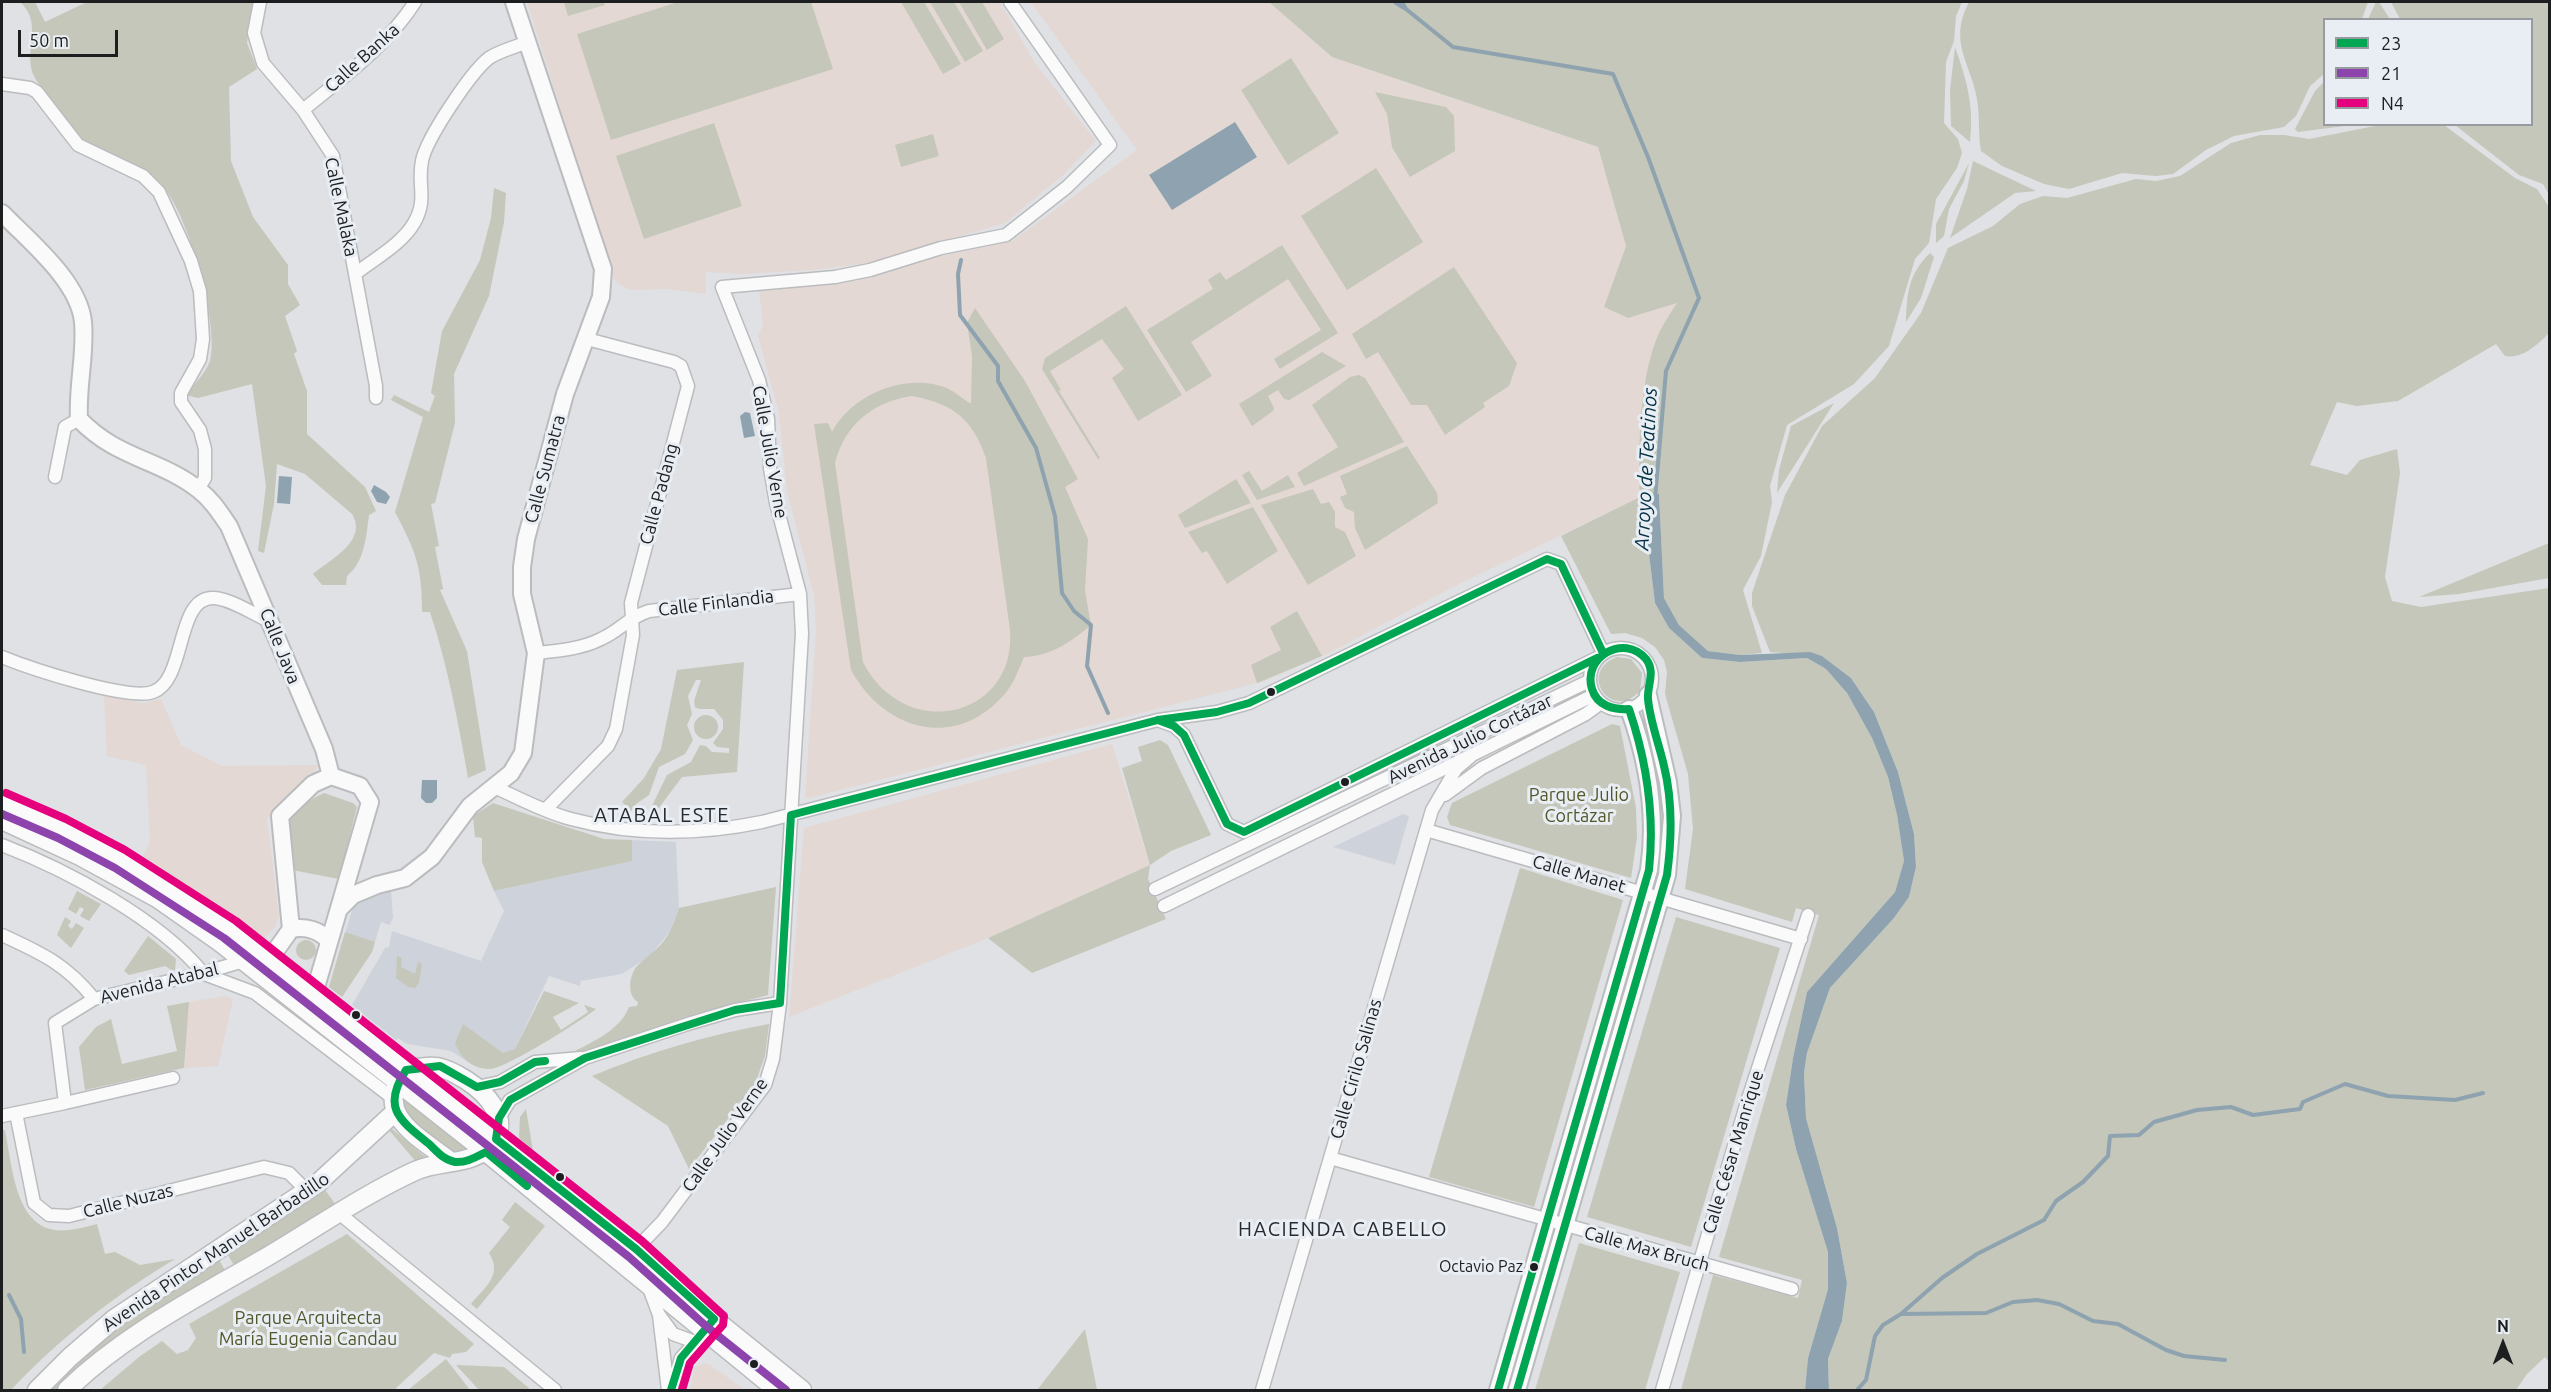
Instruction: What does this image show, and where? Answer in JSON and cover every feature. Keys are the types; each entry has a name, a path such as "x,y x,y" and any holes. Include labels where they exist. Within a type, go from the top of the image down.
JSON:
{"main road":[{"path":"2,803 93,844 165,885 264,966 398,1091 491,1146 636,1249 705,1331 802,1390"},
{"path":"2,820 80,856 157,898 242,960 264,966 314,994 398,1091 406,1128 450,1161"},
{"path":"398,1091 440,1066 477,1087 492,1104 499,1118 491,1146"},
{"name":"Avenida Pintor Manuel Barbadillo","path":"37,1390 70,1357 114,1319 335,1170 398,1091"},
{"path":"491,1146 649,1287 777,1390"},
{"name":"Avenida Pintor Manuel Barbadillo","path":"67,1390 87,1371 166,1314 416,1170 450,1161 464,1161 491,1146"}],"street":[{"name":"Calle Malaka","path":"260,2 254,33 263,63 303,110 333,156 376,386 376,399"},
{"name":"Calle Banka","path":"303,110 381,44 403,20 415,2"},
{"name":"Calle Sumatra","path":"340,908 352,895 377,885 405,878 432,857 470,806 511,772 523,753 536,653 522,594 522,567 526,539 565,394 601,297 603,269 514,2"},
{"name":"Calle Julio Verne","path":"636,1249 662,1222 765,1085 773,1059 780,1003 802,634 800,594 776,503 770,468 768,419 759,380 722,287 835,277 870,270 941,248 1006,235 1067,187 1110,145 1010,2"},
{"path":"355,274 406,234 414,224 422,206 421,163 426,146 465,86 489,58 527,42"},
{"path":"2,84 30,88 37,92 78,145 143,176 159,192 177,227 200,291 204,319 200,359 181,393 181,402 200,430 205,449 205,478 198,489"},
{"path":"2,213 62,274 76,299 84,328 78,394 79,419 65,427 55,477"},
{"name":"Calle Padang","path":"545,810 608,746 616,729 633,634 631,603 688,386 681,366 674,362 587,339"},
{"name":"Calle Java","path":"79,419 96,436 114,448 198,489 213,503 229,526 324,749 331,776"},
{"path":"494,787 569,819 614,828 671,833 724,830 791,815 1158,720 1199,715 1249,703 1547,559 1561,564 1600,656"},
{"name":"Calle Finlandia","path":"632,616 649,611 800,594"},
{"path":"2,657 33,669 90,685 141,694 160,688 168,678 188,619 196,606 206,599 216,598 269,621"},
{"path":"536,653 569,649 599,640 618,630 632,616"},
{"path":"1517,1390 1667,875 1672,816 1668,782 1648,695 1652,674 1644,658 1629,648 1620,647 1600,656 1589,681 1598,699 1620,710 1629,709 1648,695"},
{"name":"Avenida Julio Cortázar","path":"1184,735 1227,824 1244,832 1600,656"},
{"name":"Avenida Julio Cortázar","path":"1155,889 1589,681"},
{"name":"Avenida Julio Cortázar","path":"1164,906 1470,757 1598,699"},
{"name":"Avenida Julio Cortázar","path":"1437,801 1482,768 1586,714 1598,699"},
{"path":"1498,1390 1643,892 1652,850 1649,780 1629,709"},
{"path":"1158,720 1174,726 1184,735 1188,724 1199,715"},
{"name":"Calle Cirilo Salinas","path":"1262,1390 1426,830 1437,801 1456,769 1470,757"},
{"path":"255,993 264,966 291,929 280,816 313,784 331,776 360,786 370,802 314,994"},
{"name":"Calle Manet","path":"1426,830 1801,939"},
{"path":"2,845 112,899 185,950 203,973 255,993 398,1091"},
{"path":"352,865 354,877 361,882 377,885"},
{"name":"Calle César Manrique","path":"1662,1390 1699,1262 1808,915"},
{"path":"291,929 311,929 323,934 329,941"},
{"path":"2,935 45,956 75,975 94,999"},
{"name":"Avenida Atabal","path":"65,1103 55,1023 94,999 203,973 242,960"},
{"path":"499,1118 510,1100 585,1058 735,1010 780,1003"},
{"path":"477,1087 500,1082 535,1062 585,1058"},
{"path":"2,1116 173,1078"},
{"name":"Calle Nuzas","path":"16,1113 34,1203 49,1215 69,1216 264,1167 289,1173 307,1191"},
{"name":"Calle Max Bruch","path":"1330,1158 1566,1227 1792,1289"},
{"path":"340,1214 555,1390"},
{"path":"649,1287 659,1315 670,1390"},
{"path":"659,1315 673,1334 705,1331"},
{"path":"670,1390 681,1358 705,1331"}],"shaded area":[{"path":"527,2 1000,2 1035,63 1096,141 1064,174 1005,223 868,263 815,270 740,274 706,272 706,294 667,289 630,290 618,284 613,277"},
{"path":"1031,2 1269,2 1332,57 1598,147 1626,246 1604,307 1628,318 1678,302 1660,331 1638,457 1641,497 1455,586 1329,653 1265,681 805,799 816,629 814,595 787,492 779,413 758,336 763,325 759,290 838,283 919,261 1012,241 1137,150"},
{"path":"104,696 143,703 161,699 181,745 222,766 318,765 315,773 267,819 279,916 275,927 263,940 259,941 143,856 150,842 146,765 107,756"},
{"path":"1112,744 1150,865 988,938 789,1017 804,828"},
{"path":"1403,814 1409,816 1395,865 1333,847"},
{"path":"632,840 676,842 679,908 671,930 651,955 622,974 581,981 580,986 549,976 510,1060 489,1069 471,1064 451,1051 407,1044 398,1038 396,1040 352,1005 385,948 389,947 392,931 481,961 504,911 494,891 631,861"},
{"path":"391,890 393,917 390,925 381,922 372,952 342,997 329,987 354,904 359,897"},
{"path":"225,996 233,999 218,1066 184,1068 189,1002"},
{"path":"704,1363 745,1390 690,1390 694,1368"}],"green space":[{"path":"20,2 35,2 45,22 87,2 253,2 247,43 257,69 229,87 231,161 253,217 288,265 288,284 300,305 285,316 297,351 294,354 307,391 307,434 365,487 376,511 369,515 361,556 347,576 346,585 322,585 313,574 337,556 351,541 356,524 352,514 305,474 277,464 274,504 264,553 258,551 266,486 252,384 198,398 186,395 208,365 212,345 200,271 183,222 164,188 146,173 86,143 52,102 31,69 31,20"},
{"path":"564,2 604,2 605,5 568,16"},
{"path":"678,2 811,2 833,69 611,140 577,34"},
{"path":"901,2 924,2 961,64 943,74"},
{"path":"930,2 954,2 983,51 965,62"},
{"path":"959,2 982,2 1004,39 987,50"},
{"path":"1269,2 1962,2 1956,16 1954,41 1946,62 1944,123 1958,139 1962,153 1957,168 1936,199 1929,243 1915,259 1889,346 1854,384 1787,425 1770,486 1772,502 1761,556 1743,590 1762,653 1740,655 1708,651 1679,625 1664,598 1659,494 1651,494 1648,546 1655,603 1669,628 1702,658 1740,662 1807,658 1826,669 1847,693 1872,738 1888,777 1897,815 1904,861 1895,892 1807,992 1793,1058 1786,1105 1796,1149 1828,1252 1828,1289 1808,1358 1805,1390 1681,1390 1713,1275 1798,1298 1802,1280 1719,1257 1819,915 1796,908 1792,922 1685,889 1693,829 1688,774 1665,694 1667,672 1664,660 1655,647 1642,638 1625,633 1611,634 1561,536 1640,497 1641,412 1648,369 1660,331 1677,303 1628,318 1604,307 1626,246 1598,147 1332,57"},
{"path":"1969,2 2368,2 2362,18 2323,18 2323,75 2310,86 2296,116 2284,127 2234,136 2206,150 2173,174 2156,176 2122,173 2069,189 2044,184 2002,166 1981,151 1977,99 1960,40 1963,16"},
{"path":"2376,2 2379,2 2389,18 2368,18"},
{"path":"2391,2 2549,2 2549,195 2543,184 2519,175 2456,126 2533,126 2533,18 2399,18"},
{"path":"1955,47 1968,93 1971,116 1970,142 1951,126 1950,90"},
{"path":"1291,58 1339,133 1288,165 1241,90"},
{"path":"2323,83 2323,126 2344,126 2298,132 2295,129 2315,91"},
{"path":"1375,92 1446,107 1454,116 1455,151 1410,177 1392,147 1387,114"},
{"path":"714,123 742,206 644,239 616,156"},
{"path":"2375,126 2445,126 2515,178 2537,189 2549,207 2549,333 2535,346 2518,355 2505,356 2496,344 2398,401 2357,406 2337,402 2310,465 2347,475 2360,460 2397,449 2400,473 2385,577 2392,601 2421,607 2549,588 2549,1362 2545,1357 2527,1374 2516,1390 1829,1390 1828,1359 1842,1321 1847,1283 1837,1228 1806,1118 1804,1073 1807,1053 1830,988 1894,918 1909,897 1916,867 1914,834 1898,772 1874,712 1851,678 1822,656 1770,652 1752,606 1752,593 1785,495 1822,426 1875,378 1921,313 1948,248 1993,226 2020,204 2043,196 2067,198 2136,179 2156,181 2180,176 2231,143 2260,135 2284,135 2309,139"},
{"path":"933,134 939,156 901,167 895,145"},
{"path":"1973,161 2036,191 2015,193 1950,238 1967,189"},
{"path":"1969,163 1964,181 1949,209 1944,236 1936,243 1936,224"},
{"path":"1376,168 1423,242 1347,290 1301,216"},
{"path":"494,188 506,193 504,222 489,296 454,374 455,423 435,503 431,504 439,546 435,547 443,589 440,590 467,651 486,770 468,778 442,653 430,612 422,612 419,571 408,538 395,512 423,417 391,400 394,395 429,412 435,396 431,393 442,331 480,260 491,218"},
{"path":"1282,245 1338,333 1280,369 1274,359 1321,330 1288,279 1191,342 1212,376 1186,392 1147,330 1213,289 1208,280 1220,272 1226,280"},
{"path":"1930,253 1934,257 1921,298 1906,322 1910,285 1917,269"},
{"path":"1454,267 1517,363 1509,386 1483,403 1485,407 1445,435 1427,405 1411,405 1378,352 1366,359 1352,334"},
{"path":"1126,306 1182,395 1138,421 1112,378 1124,369 1102,339 1050,371 1061,390 1059,391 1100,458 1098,459 1042,369 1045,358"},
{"path":"975,308 1025,381 1078,479 1065,487 1088,539 1085,591 1091,625 1052,651 1024,657 1006,693 982,714 962,724 941,728 920,726 900,719 881,707 851,670 814,424 828,423 832,432 841,419 866,397 898,385 915,383 947,388 971,404 972,356 967,323","holes":["912,396 939,403 959,415 974,433 986,458 1010,630 1007,660 996,684 978,700 955,710 930,711 905,704 882,688 863,662 835,463 846,437 863,417 898,399"]},
{"path":"1322,352 1346,366 1289,400 1284,399 1278,390 1268,396 1274,408 1273,411 1252,426 1239,404"},
{"path":"1359,375 1365,378 1404,442 1304,486 1297,473 1338,447 1312,405 1350,377"},
{"path":"1834,403 1777,493 1779,470 1791,426"},
{"path":"1407,446 1437,493 1438,503 1365,550 1355,528 1354,512 1345,508 1340,497 1347,494 1340,476"},
{"path":"1249,471 1262,491 1288,475 1295,487 1257,500 1242,475"},
{"path":"1236,479 1251,503 1185,528 1178,515"},
{"path":"1313,489 1321,504 1329,502 1335,512 1335,527 1345,532 1356,556 1308,585 1261,505"},
{"path":"1253,507 1278,551 1227,584 1207,551 1202,553 1188,532"},
{"path":"2549,543 2549,578 2459,594 2419,597"},
{"path":"1297,611 1322,656 1257,683 1251,665 1281,650 1270,627"},
{"path":"1617,657 1631,659 1642,673 1640,691 1629,699 1619,701 1609,698 1599,683 1600,673 1605,664"},
{"path":"744,662 737,772 682,777 652,817 649,812 667,775 691,762 700,745 706,746 712,752 729,753 729,748 717,747 713,743 723,729 723,720 714,709 695,707 694,701 701,680 696,680 688,696 692,714 687,725 693,740 685,754 659,767 649,795 636,804 633,812 622,802 644,778 661,749 677,670"},
{"path":"706,715 715,718 718,727 715,736 706,739 697,736 694,727 697,718"},
{"name":"Parque Julio Cortázar","path":"1612,724 1620,726 1636,808 1637,837 1631,878 1450,825 1447,817 1452,803"},
{"path":"1160,740 1168,745 1211,835 1171,851 1150,865 1122,768 1142,761 1138,747"},
{"path":"324,793 353,803 357,807 339,879 292,870 288,817 304,803"},
{"path":"493,803 604,839 632,840 632,861 494,891 482,862 482,838 475,837 473,816"},
{"path":"1150,865 1148,879 1166,919 1032,973 988,938"},
{"path":"1520,868 1623,900 1534,1207 1429,1177"},
{"path":"776,887 768,995 692,1015 586,1052 569,1054 612,1030 629,1007 637,1006 638,1002 634,999 630,989 633,973 639,964 666,938 679,908"},
{"path":"77,891 101,904 89,921 80,916 84,909 80,907 76,914 68,909"},
{"path":"65,917 71,921 68,926 72,929 76,923 84,928 71,948 57,935"},
{"path":"1676,917 1780,948 1691,1247 1587,1217"},
{"path":"345,932 375,942 372,952 342,997 329,987"},
{"path":"148,936 176,959 175,970 165,966 129,975 124,971"},
{"path":"306,940 313,943 316,950 313,957 306,960 299,957 296,950 299,943"},
{"path":"397,956 402,958 401,967 415,974 418,962 422,964 419,983 415,988 408,987 396,978"},
{"path":"544,991 579,1003 553,1017 561,1030 588,1012 584,1005 596,1009 543,1044 498,1067 490,1069 478,1067 468,1062 460,1053 455,1043 463,1024 503,1053 515,1049"},
{"path":"189,1002 184,1068 85,1090 79,1047 96,1027 111,1019 122,1064 177,1051 167,1006"},
{"path":"769,1024 765,1056 755,1084 689,1169 668,1126 592,1076 679,1045"},
{"path":"402,1097 468,1150 451,1152 407,1117"},
{"path":"526,1109 533,1151 519,1138 520,1117"},
{"path":"2,1128 5,1131 20,1197 27,1212 37,1223 51,1229 69,1230 97,1224 105,1254 115,1252 140,1265 175,1259 88,1319 11,1390 2,1390"},
{"path":"391,1128 429,1160 417,1163 389,1130"},
{"path":"323,1187 338,1208 235,1267 226,1252"},
{"path":"515,1202 545,1226 477,1309 471,1304 487,1286 493,1274 493,1261 489,1253 510,1227 502,1220"},
{"name":"Parque Arquitecta María Eugenia Candau","path":"347,1234 474,1344 466,1352 452,1354 450,1358 434,1353 396,1388 397,1390 100,1390 162,1341 177,1354 188,1350 196,1338 189,1324"},
{"path":"1579,1243 1680,1272 1645,1390 1535,1390"},
{"path":"218,1258 226,1272 78,1371 58,1390 47,1390 122,1323"},
{"path":"1085,1329 1097,1390 1037,1390"},
{"path":"446,1359 470,1390 408,1390"},
{"path":"456,1365 504,1367 531,1390 479,1390"}],"water":[{"path":"1235,122 1257,157 1172,210 1149,175"},
{"path":"745,412 750,413 755,436 744,438 740,416"},
{"path":"279,476 292,477 290,504 277,503"},
{"path":"374,485 390,497 386,504 377,502 371,491"},
{"path":"1651,494 1659,494 1664,598 1679,625 1708,651 1740,655 1810,652 1822,656 1851,678 1874,712 1898,772 1914,834 1916,867 1909,897 1894,918 1830,988 1807,1053 1804,1073 1806,1118 1837,1228 1847,1283 1842,1321 1828,1359 1829,1390 1805,1390 1808,1358 1828,1289 1828,1252 1796,1149 1786,1105 1807,992 1895,892 1904,861 1897,815 1888,777 1872,738 1847,693 1826,669 1807,658 1740,662 1702,658 1669,628 1655,603 1648,546"},
{"path":"422,780 437,780 437,798 432,803 426,803 421,798"}],"waterway":[{"name":"Arroyo de Teatinos","path":"1395,2 1404,8"},
{"name":"Arroyo de Teatinos","path":"1402,2 1406,9 1453,47 1613,74 1648,157 1699,298 1666,371 1655,499"},
{"path":"961,260 958,274 960,315 998,366 998,381 1036,448 1055,516 1062,593 1074,611 1091,625 1087,666 1108,713"},
{"path":"1857,1390 1866,1380 1875,1336 1883,1325 1901,1314 1942,1278 1977,1254 2044,1220 2056,1201 2083,1182 2108,1156 2110,1136 2139,1135 2154,1122 2197,1110 2231,1107 2253,1115 2300,1109 2303,1102 2345,1084 2388,1096 2455,1100 2483,1093"},
{"path":"9,1295 21,1319 24,1352"},
{"path":"1901,1314 1986,1313 2013,1302 2037,1300 2059,1304 2093,1321 2118,1324 2166,1350 2184,1356 2225,1360"}],"transit line":[{"name":"23","path":"671,1390 681,1358 714,1319 636,1249 496,1139 499,1118 510,1100 585,1058 735,1010 780,1003 791,815 1158,720 1217,712 1249,703 1547,559 1561,564 1603,653"},
{"name":"23","path":"1498,1390 1649,870 1651,829 1648,788 1641,749 1629,709 1607,706 1594,695 1592,689 1593,667 1599,659 1607,652 1627,648 1646,659 1650,669 1649,707 1667,780 1670,807 1671,834 1667,875 1517,1390"},
{"name":"23","path":"1158,720 1174,726 1184,735 1227,824 1244,832 1597,658"},
{"name":"N4","path":"6,793 66,819 125,850 236,921 642,1241 724,1316 723,1325 690,1363 682,1390"},
{"name":"21","path":"2,814 58,838 115,868 224,938 629,1257 707,1327 786,1390"},
{"name":"23","path":"527,1186 486,1152 459,1162 443,1157 402,1119 397,1111 395,1094 406,1070 440,1066 477,1087 500,1082 535,1062 545,1061"}],"place":[{"name":"Octavio Paz","path":"1534,1267"}],"district":[{"name":"ATABAL ESTE","path":"662,815"},
{"name":"HACIENDA CABELLO","path":"1343,1229"}]}
